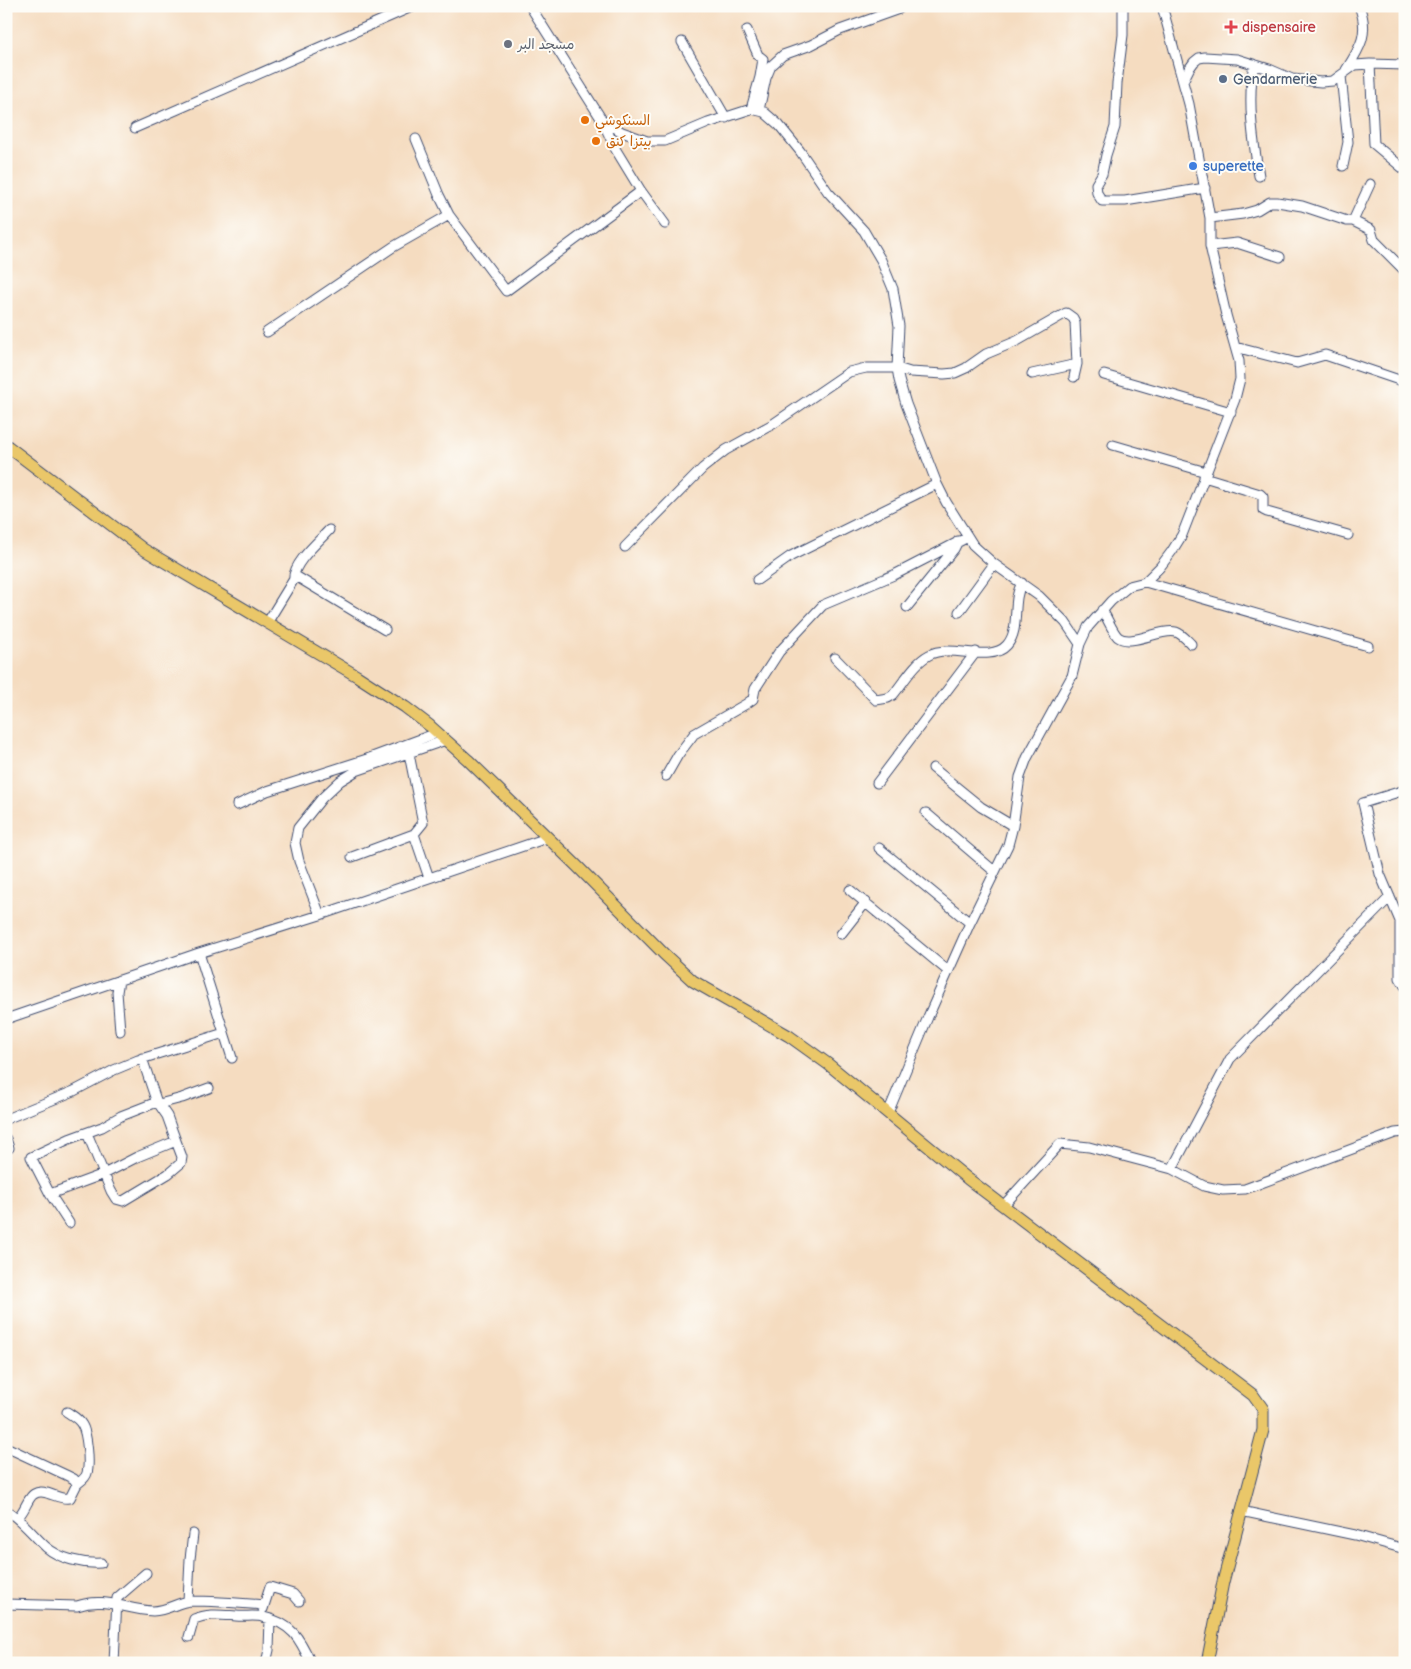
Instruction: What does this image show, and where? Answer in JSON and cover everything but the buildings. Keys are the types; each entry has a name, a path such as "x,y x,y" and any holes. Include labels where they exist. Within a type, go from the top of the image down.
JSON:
{"main road":[{"path":"6,445 143,549 365,681 405,707 442,736 693,981 789,1036 828,1064 968,1179 1253,1394 1263,1409 1263,1430 1240,1511 1208,1663"}],"street":[{"path":"530,6 602,120 609,137 641,191 665,224"},
{"path":"1123,6 1123,35 1117,83 1115,127 1102,174 1096,184 1097,195 1102,201 1126,201 1205,188"},
{"path":"888,1113 948,971 1008,845 1013,826 1020,777 1027,758 1072,676 1080,644 1088,627 1102,610 1130,586 1145,582 1160,567 1182,535 1231,412 1240,379 1239,361 1210,246 1210,218 1183,82 1162,6"},
{"path":"1343,166 1348,142 1343,74 1362,44 1364,18 1359,6"},
{"path":"135,128 416,9"},
{"path":"755,110 771,66 783,55 840,30 898,9"},
{"path":"747,30 756,50 763,59 755,110"},
{"path":"682,42 726,118"},
{"path":"1183,82 1189,69 1200,58 1237,59 1292,79 1328,82 1333,81 1355,66 1370,64 1403,65 1405,56"},
{"path":"1254,64 1251,80 1252,110 1259,176"},
{"path":"1370,64 1374,144 1405,170"},
{"path":"602,120 622,132 637,138 656,142 673,139 708,123 742,111 755,110 768,114 779,125 800,151 814,175 864,231 881,260 893,289 899,326 897,368 906,404 937,484 946,502 973,545 994,564 1039,596 1065,622 1080,644"},
{"path":"416,139 449,215 506,291 641,191"},
{"path":"1353,221 1370,184"},
{"path":"1210,218 1248,213 1270,202 1302,206 1353,221 1371,230 1374,240 1405,271"},
{"path":"267,332 393,246 449,215"},
{"path":"1210,246 1237,244 1280,257"},
{"path":"625,547 703,468 726,450 773,424 849,372 866,368 897,368 910,372 955,373 986,354 1017,340 1066,313 1075,322 1077,364 1074,377"},
{"path":"1235,348 1297,363 1325,355 1402,381"},
{"path":"1032,374 1077,364"},
{"path":"1104,375 1231,412"},
{"path":"1113,445 1205,474 1260,494 1263,497 1264,510 1267,512 1348,535"},
{"path":"757,580 791,556 937,484"},
{"path":"267,623 294,579 296,566 329,530"},
{"path":"666,776 678,755 694,734 753,699 755,689 779,652 823,605 896,574 968,537"},
{"path":"907,607 954,549 958,541"},
{"path":"959,612 994,564"},
{"path":"294,575 386,630"},
{"path":"1145,582 1368,646"},
{"path":"835,658 876,700 888,698 894,695 919,664 930,654 966,651 990,653 1000,651 1008,645 1015,626 1017,592 1022,583"},
{"path":"1102,610 1118,636 1123,639 1133,639 1174,631 1181,634 1191,644"},
{"path":"877,783 976,652"},
{"path":"237,805 267,791 367,759 409,743 442,736"},
{"path":"320,915 299,861 295,843 298,828 322,798 340,781 356,771 409,754 442,736"},
{"path":"352,857 414,834 423,823 423,815 409,754 409,743"},
{"path":"933,768 980,807 1013,826"},
{"path":"1405,790 1363,803 1380,874 1400,921 1402,957 1400,978 1405,986"},
{"path":"926,813 994,872"},
{"path":"414,834 429,878"},
{"path":"6,1019 547,838"},
{"path":"879,848 970,924"},
{"path":"850,890 948,971"},
{"path":"1172,1169 1230,1059 1390,897"},
{"path":"841,934 866,902"},
{"path":"199,953 232,1058"},
{"path":"119,980 117,992 120,1032"},
{"path":"6,1119 74,1091 142,1058 224,1033"},
{"path":"87,1133 114,1197 119,1201 126,1200 178,1167 181,1163 182,1157 167,1116 158,1103 142,1058"},
{"path":"69,1223 50,1194 31,1157 102,1127 121,1116 209,1088"},
{"path":"1004,1205 1060,1144 1089,1147 1172,1169 1204,1186 1223,1190 1245,1190 1395,1133 1405,1132"},
{"path":"6,1139 10,1148"},
{"path":"50,1194 104,1174 137,1157 176,1141"},
{"path":"18,1517 33,1494 44,1493 66,1499 72,1495 77,1484 84,1478 87,1472 86,1435 77,1418 67,1412"},
{"path":"6,1448 74,1479 77,1484"},
{"path":"6,1510 18,1517 46,1546 58,1555 89,1564 101,1563"},
{"path":"1240,1511 1355,1535 1405,1549"},
{"path":"188,1601 193,1534"},
{"path":"114,1663 117,1598 146,1573"},
{"path":"266,1663 269,1650 264,1605 270,1586 293,1594 299,1601"},
{"path":"6,1604 77,1606 86,1603 108,1602 155,1611 188,1601 264,1605"},
{"path":"189,1637 194,1619 201,1616 214,1614 266,1618 278,1622 298,1637 311,1663"}],"place":[{"name":"dispensaire","path":"1231,27"},
{"name":"مسجد البر","path":"508,44"},
{"name":"Gendarmerie","path":"1223,79"},
{"name":"السنكوشي","path":"585,120"},
{"name":"بيتزا كنق","path":"596,141"},
{"name":"superette","path":"1193,166"}]}
